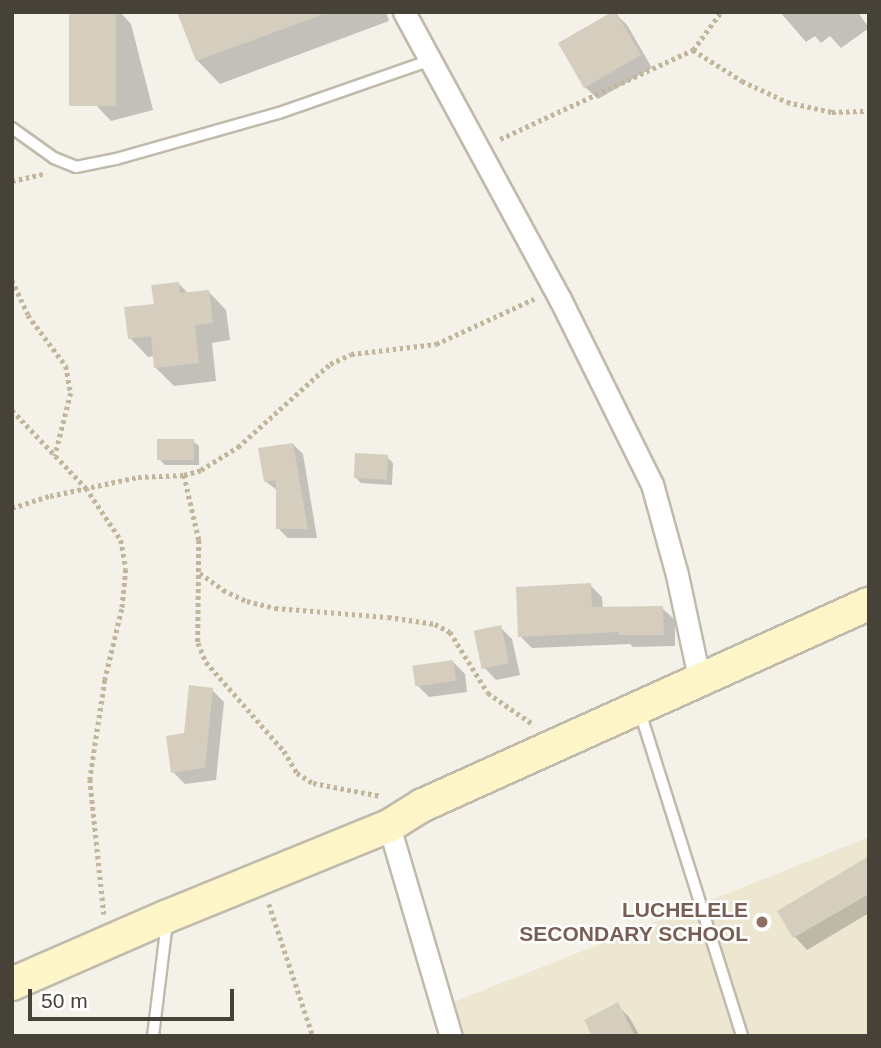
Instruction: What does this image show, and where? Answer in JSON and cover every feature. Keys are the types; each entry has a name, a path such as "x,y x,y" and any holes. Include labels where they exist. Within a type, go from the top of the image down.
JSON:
{"main road":[{"path":"12,985 168,916 389,826 423,805 639,709 699,678 869,604"}],"street":[{"path":"404,12 428,61 560,299 652,484 677,575 699,678"},
{"path":"389,826 451,1036"}],"lane":[{"path":"12,128 54,158 76,167 116,159 279,113 428,61"},
{"path":"639,709 742,1036"},
{"path":"153,1036 168,916"}],"path":[{"path":"478,152 522,126 569,109 693,50 720,12"},
{"path":"693,50 742,80 787,102 832,112 869,111"},
{"path":"12,280 28,314 66,366 71,393 55,456"},
{"path":"12,508 138,477 184,475 201,470 238,447 330,364 351,354 436,344 536,299 560,299"},
{"path":"12,410 86,488 121,540 126,569 122,609 95,733 90,779 107,942"},
{"path":"184,475 199,540 200,572 196,604 198,643 206,662 284,751 297,773 313,783 423,805"},
{"path":"200,572 223,590 247,601 275,608 388,617 435,624 450,632 488,694 560,744"},
{"path":"260,878 313,1036"}],"shaded area":[{"name":"LUCHELELE SECONDARY SCHOOL","path":"869,837 869,1036 451,1036 441,1007"}],"building":[{"path":"69,12 116,12 116,106 69,106"},
{"path":"177,12 320,12 321,15 196,61"},
{"path":"616,12 641,55 584,88 558,43"},
{"path":"179,282 180,293 209,290 213,323 195,325 199,363 154,368 151,336 128,339 124,307 154,304 151,285"},
{"path":"157,439 194,439 194,460 157,460"},
{"path":"293,443 308,529 276,529 276,480 264,482 258,448"},
{"path":"355,453 388,455 387,480 354,478"},
{"path":"591,583 592,607 663,606 664,635 619,635 619,632 518,637 516,587"},
{"path":"501,625 509,663 482,669 474,631"},
{"path":"453,660 456,681 415,687 412,666"},
{"path":"189,685 213,688 205,768 171,773 166,736 184,733"},
{"path":"869,856 869,894 793,938 777,911"},
{"path":"618,1002 635,1036 592,1036 584,1020"}],"place":[{"name":"LUCHELELE SECONDARY SCHOOL","path":"762,922"}]}
